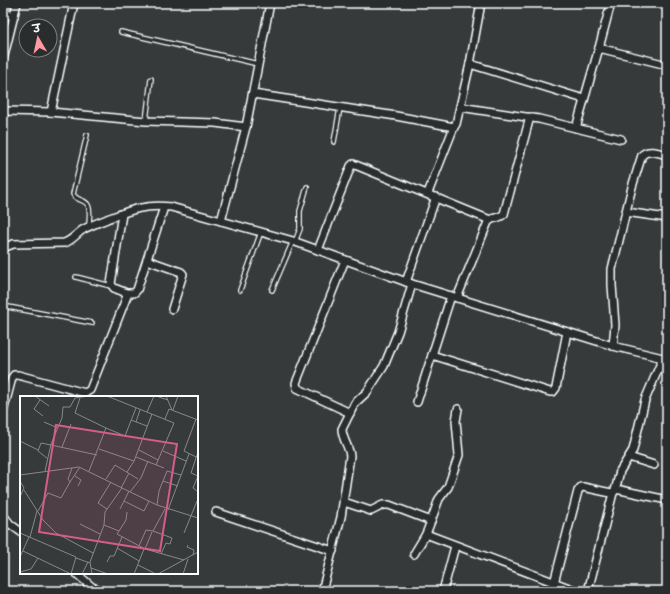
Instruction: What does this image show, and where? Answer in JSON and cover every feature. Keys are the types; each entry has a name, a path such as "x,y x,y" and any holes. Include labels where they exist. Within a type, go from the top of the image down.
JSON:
{"street":[{"path":"3,60 17,3"},
{"path":"51,112 74,3"},
{"path":"221,221 246,127 270,3"},
{"path":"428,194 456,124 470,64 481,3"},
{"path":"576,128 610,3"},
{"path":"3,13 14,16"},
{"path":"599,48 667,65"},
{"path":"470,64 584,99"},
{"path":"253,94 454,127"},
{"path":"460,107 530,117 621,139"},
{"path":"3,111 51,112 146,121 215,123 246,127"},
{"path":"318,250 353,164 490,220 500,217 504,214 530,117"},
{"path":"613,346 615,319 612,277 633,180 644,153 650,152 667,155"},
{"path":"322,591 339,528 344,502 350,456 349,448 342,433 344,425 355,403 367,392 384,366 398,332 409,283 436,197"},
{"path":"3,248 13,244 64,243 89,226 146,206 164,206 294,242 409,283 613,346 665,359 645,400 632,450 620,471 588,591"},
{"path":"122,214 111,284 114,288 127,293 134,293 137,290 164,206"},
{"path":"626,212 667,218"},
{"path":"417,402 432,355 454,297 490,220"},
{"path":"147,260 183,274 172,309"},
{"path":"345,260 296,383 297,388 350,413"},
{"path":"3,412 14,375 84,393 90,390 128,296 127,293"},
{"path":"432,355 553,392 556,388 567,332"},
{"path":"414,554 426,534 439,499 448,487 459,455 456,421 458,408"},
{"path":"629,457 654,465"},
{"path":"554,583 579,488 583,487 614,491 667,500"},
{"path":"344,502 371,511 383,505 389,505 431,521"},
{"path":"216,512 333,551"},
{"path":"3,515 10,524 20,531"},
{"path":"426,534 577,591"},
{"path":"443,591 455,546"},
{"path":"77,574 92,587 102,591"}],"lane":[{"path":"121,32 258,64"},
{"path":"146,121 151,79"},
{"path":"334,142 340,108"},
{"path":"88,135 73,194 75,198 87,203 89,206 89,226"},
{"path":"272,290 300,229 300,211 307,187"},
{"path":"240,290 261,232"},
{"path":"76,277 112,286"},
{"path":"3,306 92,322"}]}
